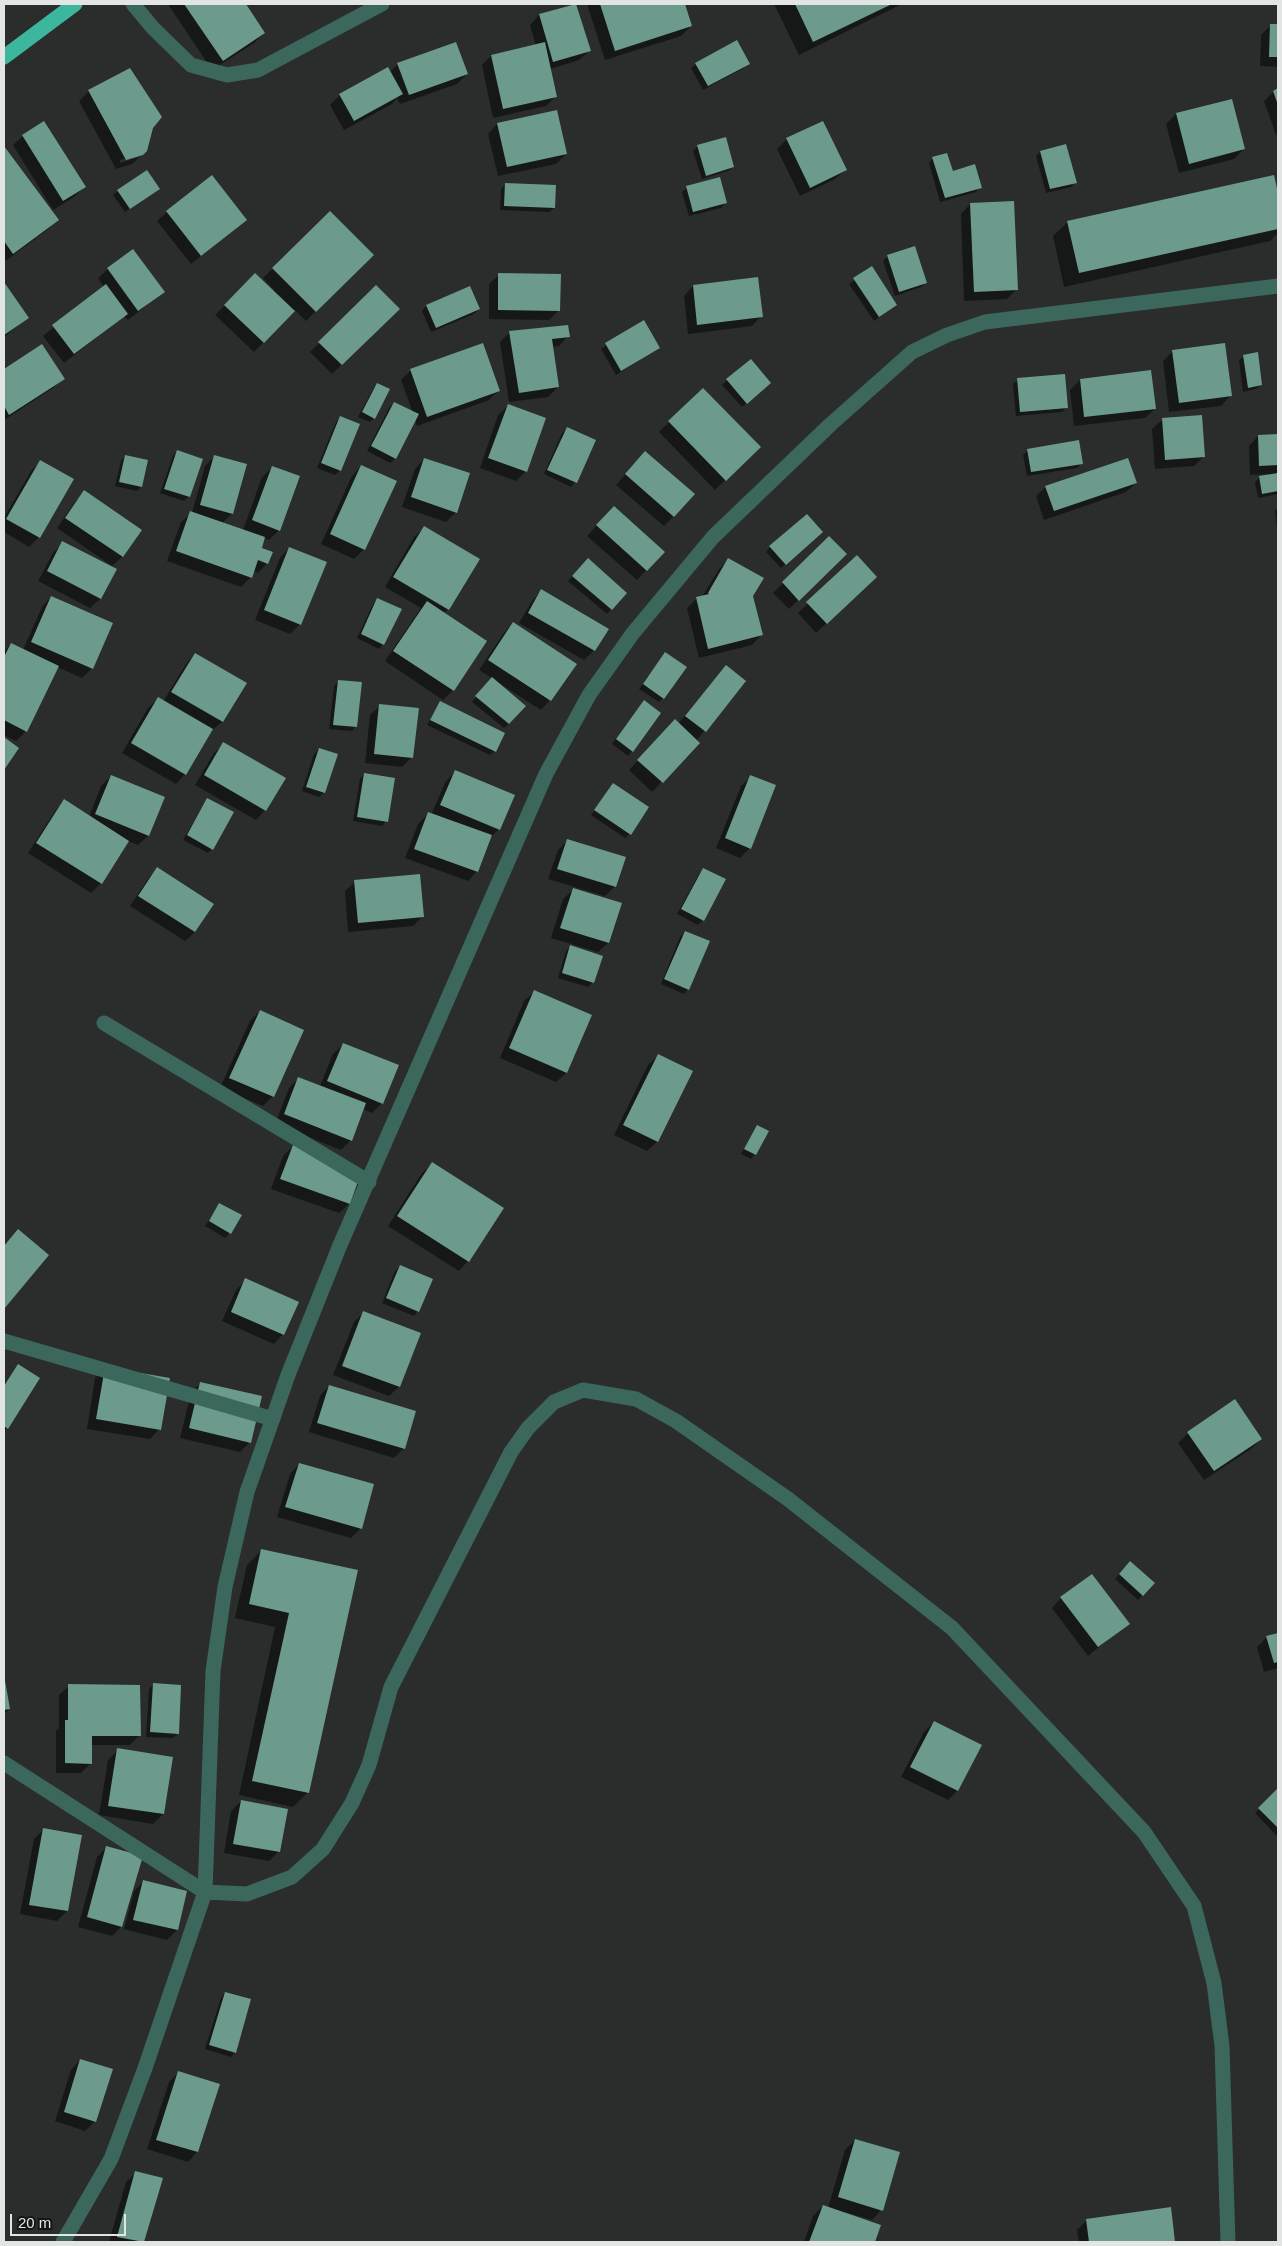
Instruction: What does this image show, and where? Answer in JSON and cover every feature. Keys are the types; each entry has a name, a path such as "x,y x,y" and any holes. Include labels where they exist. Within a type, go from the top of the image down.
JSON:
{"highway":[{"path":"4,57 75,4"}],"street":[{"path":"133,4 153,28 191,65 227,75 258,70 382,4"},
{"path":"63,2242 111,2159 145,2068 205,1892 213,1671 226,1587 247,1492 340,1245 546,774 589,695 622,648 713,537 831,424 912,352 947,335 985,322 1278,286"},
{"path":"104,1022 369,1182"},
{"path":"4,1341 273,1419"},
{"path":"4,1763 205,1892 247,1894 292,1877 323,1849 352,1803 369,1765 391,1687 511,1452 528,1428 554,1402 583,1390 636,1400 676,1421 788,1499 952,1628 1144,1832 1194,1906 1214,1983 1222,2046 1228,2242"}],"building":[{"path":"184,4 246,4 265,33 223,61"},
{"path":"576,4 591,51 553,62 539,14"},
{"path":"600,4 685,4 692,26 615,51"},
{"path":"795,4 892,4 813,42"},
{"path":"1270,24 1278,24 1278,57 1269,57"},
{"path":"737,40 750,64 708,86 695,63"},
{"path":"456,42 468,74 409,95 397,63"},
{"path":"545,42 557,97 503,109 491,55"},
{"path":"388,67 403,94 354,121 339,94"},
{"path":"130,68 162,117 153,128 147,151 143,155 126,160 88,90"},
{"path":"1278,88 1278,105 1273,91"},
{"path":"1232,99 1245,149 1189,164 1176,113"},
{"path":"557,110 567,154 507,167 497,123"},
{"path":"44,121 86,187 63,201 22,135"},
{"path":"823,121 847,170 810,188 786,138"},
{"path":"726,137 734,167 706,176 697,145"},
{"path":"1066,144 1077,183 1050,189 1040,151"},
{"path":"4,146 59,220 13,254 4,241"},
{"path":"947,153 953,171 975,164 982,188 945,198 932,157"},
{"path":"147,170 160,189 130,209 117,190"},
{"path":"212,175 247,220 201,256 166,211"},
{"path":"1274,175 1278,193 1278,229 1079,273 1067,221"},
{"path":"720,177 727,203 693,212 686,186"},
{"path":"505,183 556,185 555,208 504,206"},
{"path":"1014,201 1018,290 974,292 970,203"},
{"path":"330,211 374,255 316,312 272,268"},
{"path":"915,246 927,283 899,292 887,255"},
{"path":"133,249 165,292 138,311 107,268"},
{"path":"872,266 897,305 879,317 853,278"},
{"path":"255,273 295,311 264,343 224,305"},
{"path":"498,273 561,274 560,311 498,310"},
{"path":"758,277 763,317 697,325 693,285"},
{"path":"4,282 29,318 4,335"},
{"path":"106,284 128,314 74,354 52,325"},
{"path":"376,285 400,309 342,365 318,342"},
{"path":"470,286 480,309 436,328 426,305"},
{"path":"644,320 660,348 621,371 605,343"},
{"path":"568,325 570,337 552,339 559,387 519,393 509,331"},
{"path":"483,343 500,391 427,417 410,369"},
{"path":"1225,343 1232,396 1179,403 1172,350"},
{"path":"42,344 65,379 9,415 4,406 4,369"},
{"path":"1258,352 1262,385 1248,388 1243,355"},
{"path":"751,359 771,383 747,404 726,379"},
{"path":"1151,370 1156,409 1084,417 1080,379"},
{"path":"1065,374 1068,408 1020,412 1017,378"},
{"path":"377,383 390,389 375,419 362,412"},
{"path":"703,388 761,447 726,481 668,421"},
{"path":"394,402 419,414 396,459 371,446"},
{"path":"508,404 546,418 527,472 488,458"},
{"path":"1202,415 1205,457 1165,460 1162,418"},
{"path":"340,416 360,424 341,471 321,463"},
{"path":"567,427 596,440 577,483 547,470"},
{"path":"1278,434 1278,465 1259,466 1258,435"},
{"path":"1079,440 1083,464 1031,472 1027,449"},
{"path":"177,450 203,459 190,497 164,489"},
{"path":"645,451 695,494 674,517 625,474"},
{"path":"125,455 148,460 142,487 119,482"},
{"path":"214,455 247,464 233,514 200,505"},
{"path":"424,458 470,473 457,513 411,497"},
{"path":"1128,458 1137,483 1054,511 1045,486"},
{"path":"40,460 74,479 40,538 6,519"},
{"path":"361,465 397,481 365,550 330,534"},
{"path":"272,466 300,476 280,531 252,520"},
{"path":"1278,473 1278,491 1262,494 1259,476"},
{"path":"84,490 142,530 123,557 65,518"},
{"path":"614,506 665,552 647,571 596,525"},
{"path":"190,511 265,537 262,548 273,552 268,564 258,560 252,578 176,551"},
{"path":"807,514 823,532 786,565 769,546"},
{"path":"424,526 480,559 449,610 393,577"},
{"path":"829,536 847,554 799,601 782,582"},
{"path":"62,541 117,569 101,599 47,571"},
{"path":"289,547 327,562 301,625 264,610"},
{"path":"857,555 877,577 827,624 806,602"},
{"path":"588,558 627,593 612,610 572,576"},
{"path":"728,558 764,578 753,596 763,635 708,649 696,597 709,594"},
{"path":"541,589 609,629 595,651 528,613"},
{"path":"51,596 113,623 93,669 31,642"},
{"path":"377,598 402,609 384,645 361,634"},
{"path":"427,601 487,641 454,691 393,651"},
{"path":"513,622 577,664 551,701 488,660"},
{"path":"11,643 59,666 27,732 4,720 4,657"},
{"path":"665,652 687,667 664,699 643,684"},
{"path":"195,653 247,683 223,722 171,692"},
{"path":"726,665 746,681 706,732 685,716"},
{"path":"492,677 526,706 509,724 475,696"},
{"path":"338,680 362,682 357,727 333,725"},
{"path":"158,697 213,729 186,775 131,743"},
{"path":"644,700 661,713 633,752 616,739"},
{"path":"440,701 505,733 496,752 430,720"},
{"path":"379,704 419,708 413,758 374,754"},
{"path":"675,719 700,743 663,783 637,760"},
{"path":"4,737 19,748 4,770"},
{"path":"223,742 286,778 266,811 204,775"},
{"path":"319,748 338,754 325,793 306,787"},
{"path":"455,770 515,795 500,830 440,805"},
{"path":"364,773 395,778 388,822 357,817"},
{"path":"111,775 165,797 149,836 95,814"},
{"path":"750,775 776,785 751,849 725,838"},
{"path":"613,783 649,807 631,835 594,810"},
{"path":"207,798 234,812 213,850 187,835"},
{"path":"64,799 129,841 102,884 36,843"},
{"path":"428,812 492,835 478,872 414,849"},
{"path":"567,839 626,857 616,887 557,869"},
{"path":"157,867 214,904 195,932 138,896"},
{"path":"703,868 726,879 704,921 681,909"},
{"path":"420,874 424,917 358,923 354,880"},
{"path":"573,888 622,903 609,943 560,928"},
{"path":"685,931 710,941 689,990 664,979"},
{"path":"570,945 603,956 594,983 562,973"},
{"path":"534,990 592,1015 567,1073 509,1048"},
{"path":"260,1010 304,1030 274,1097 229,1078"},
{"path":"343,1043 399,1065 383,1104 327,1081"},
{"path":"658,1054 693,1071 658,1142 623,1125"},
{"path":"298,1077 366,1103 352,1141 284,1114"},
{"path":"757,1125 769,1131 756,1155 744,1149"},
{"path":"293,1145 362,1170 350,1204 280,1179"},
{"path":"432,1162 504,1208 469,1262 397,1216"},
{"path":"219,1203 242,1215 231,1234 209,1221"},
{"path":"18,1229 49,1255 4,1309 4,1246"},
{"path":"400,1265 433,1279 419,1312 386,1298"},
{"path":"245,1278 299,1302 284,1335 231,1312"},
{"path":"363,1311 421,1333 400,1387 342,1366"},
{"path":"18,1364 40,1378 8,1429 4,1426 4,1386"},
{"path":"105,1367 170,1378 161,1430 96,1419"},
{"path":"200,1382 262,1396 251,1443 189,1428"},
{"path":"329,1385 416,1411 405,1449 317,1423"},
{"path":"1235,1399 1262,1439 1214,1471 1187,1432"},
{"path":"299,1463 374,1484 362,1529 285,1507"},
{"path":"261,1549 358,1570 309,1793 252,1781 289,1613 249,1604"},
{"path":"1130,1561 1155,1583 1143,1596 1119,1574"},
{"path":"1092,1574 1130,1624 1098,1647 1060,1597"},
{"path":"1278,1633 1278,1662 1274,1663 1266,1636"},
{"path":"4,1675 10,1709 4,1710"},
{"path":"153,1683 181,1685 179,1734 150,1732"},
{"path":"68,1684 140,1685 141,1736 92,1736 92,1764 65,1763 65,1720 68,1720"},
{"path":"934,1721 982,1745 958,1791 910,1767"},
{"path":"117,1748 173,1757 164,1814 108,1806"},
{"path":"1278,1788 1278,1828 1258,1808"},
{"path":"241,1800 288,1809 280,1852 233,1844"},
{"path":"43,1828 82,1835 68,1911 29,1905"},
{"path":"106,1846 143,1856 122,1927 87,1917"},
{"path":"143,1880 187,1891 178,1930 133,1920"},
{"path":"225,1992 251,1999 236,2053 209,2045"},
{"path":"80,2059 113,2069 96,2122 64,2112"},
{"path":"178,2071 220,2084 198,2152 156,2140"},
{"path":"855,2139 900,2152 883,2211 838,2197"},
{"path":"135,2171 163,2178 144,2242 117,2237"},
{"path":"823,2205 881,2225 875,2242 809,2242"},
{"path":"1171,2207 1175,2242 1089,2242 1086,2219"}]}
